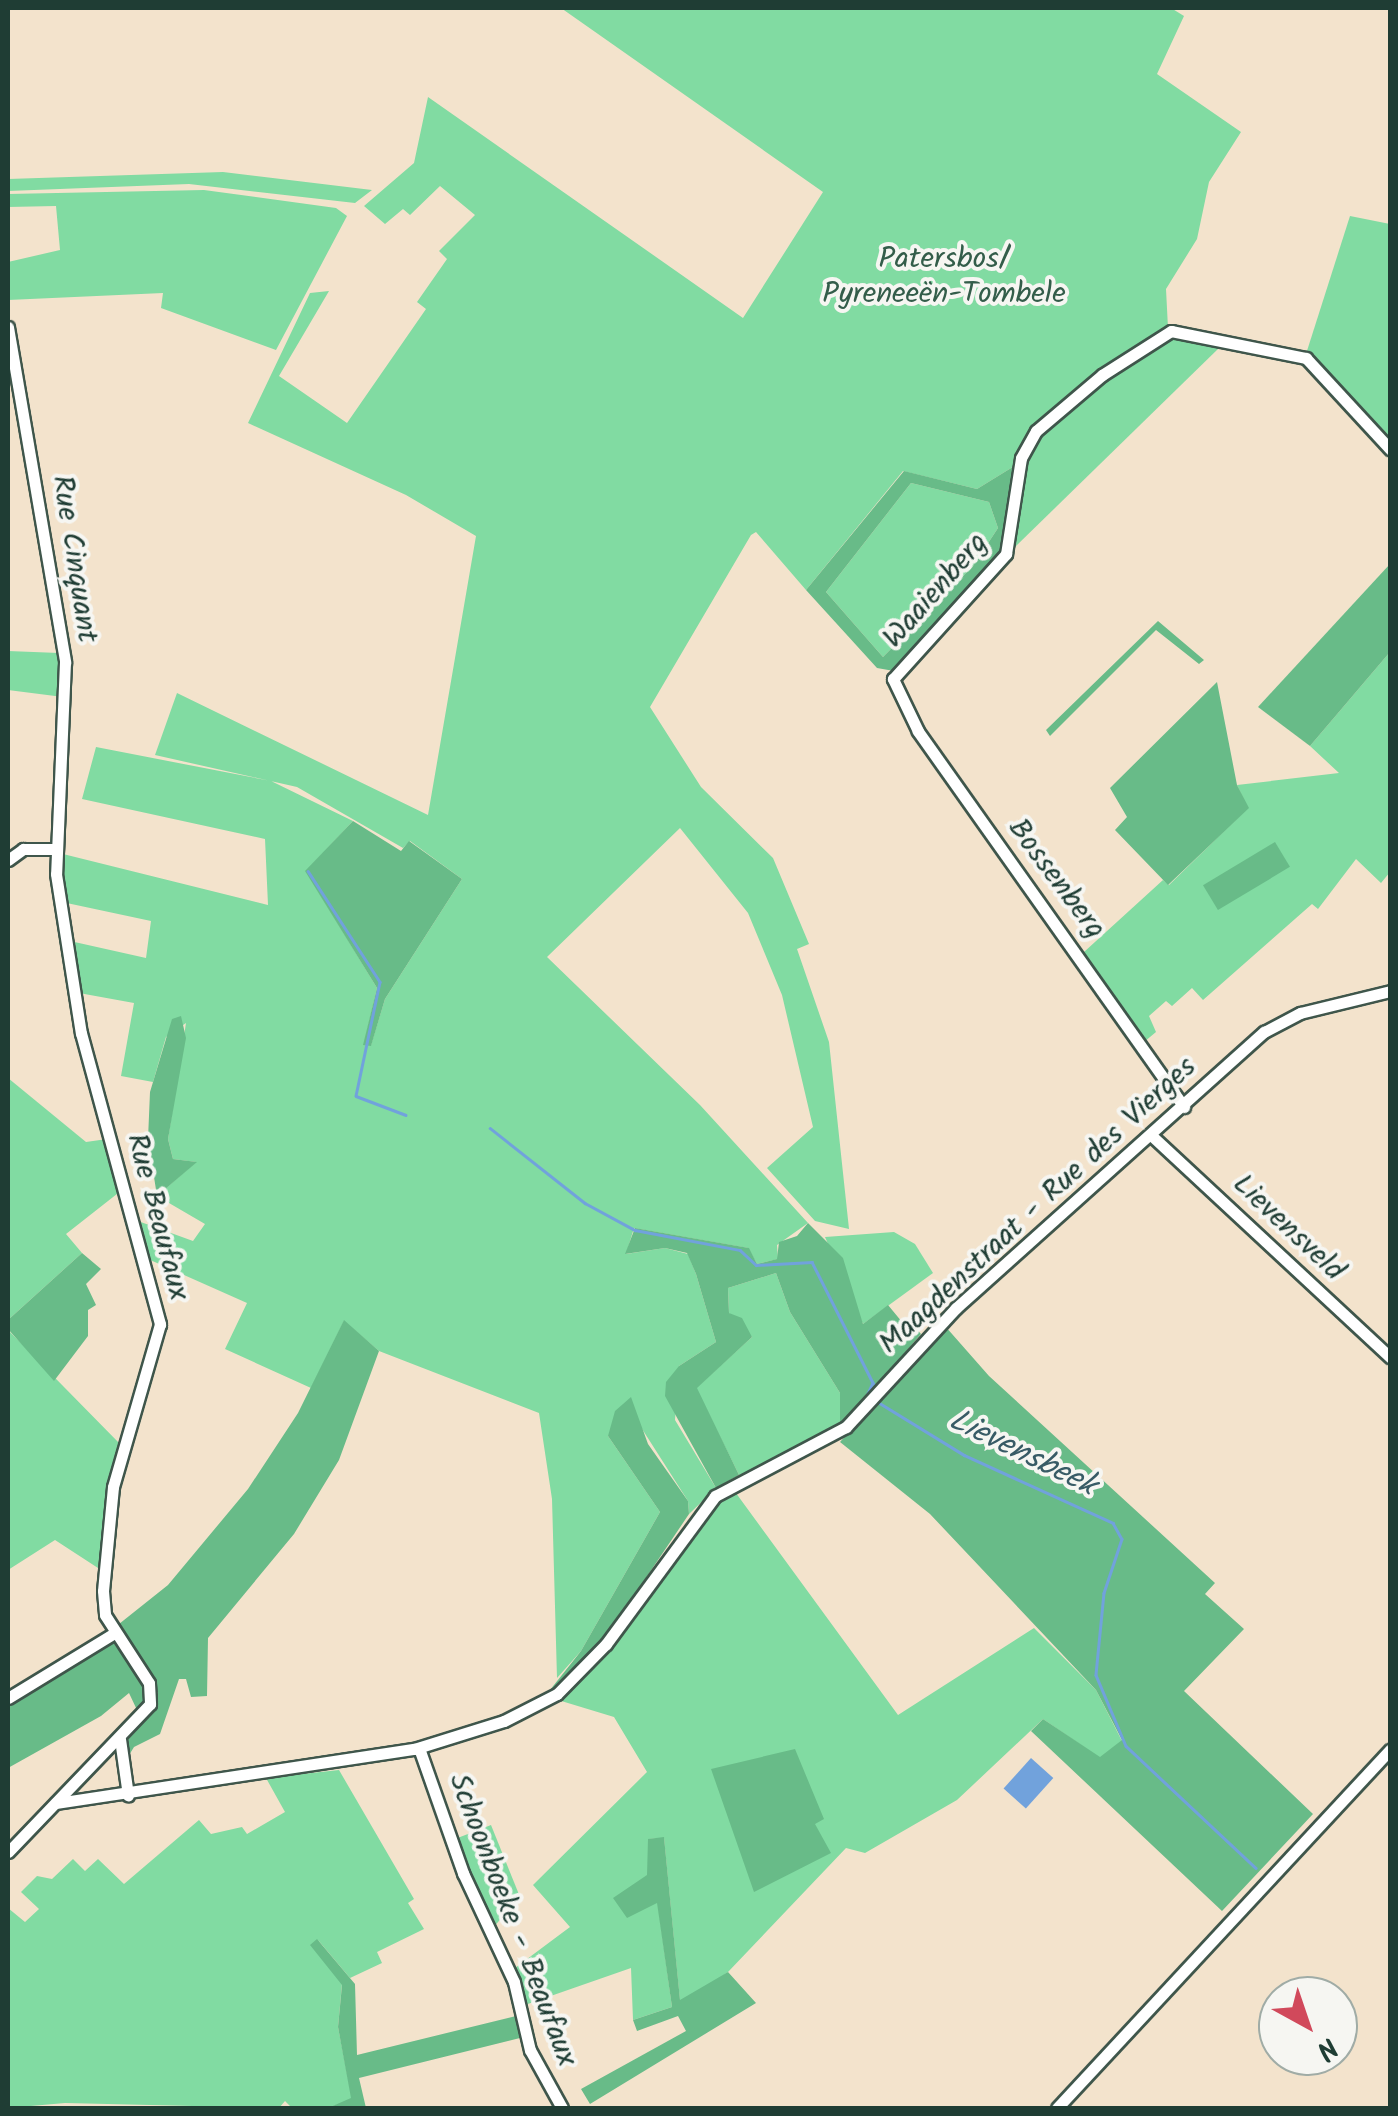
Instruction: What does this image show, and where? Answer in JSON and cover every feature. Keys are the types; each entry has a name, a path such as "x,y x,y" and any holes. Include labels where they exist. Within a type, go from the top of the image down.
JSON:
{"street":[{"name":"Rue Cinquant","path":"8,327 62,643 64,747 53,849"},
{"name":"Waaienberg","path":"893,679 1006,554 1021,458 1036,431 1102,375 1171,331 1306,358 1390,450"},
{"name":"Bossenberg","path":"893,679 918,730 1184,1107"},
{"path":"8,860 24,850 53,849"},
{"name":"Rue Beaufaux","path":"8,1852 120,1739 150,1704 151,1688 115,1637 104,1591 111,1502 160,1324 81,1033 53,849"},
{"name":"Maagdenstraat - Rue des Vierges","path":"128,1795 419,1748 504,1721 557,1694 600,1653 715,1496 846,1427 956,1308 1278,1022 1390,991"},
{"name":"Lievensveld","path":"1152,1136 1390,1356"},
{"path":"8,1698 115,1637"},
{"path":"56,1803 128,1795 120,1739"},
{"name":"Schoonboeke - Beaufaux","path":"419,1748 464,1872 514,1982 530,2050 562,2108"},
{"path":"1057,2108 1390,1750"}],"green space":[{"name":"Patersbos/ Pyreneeën-Tombele","path":"561,8 1171,8 1184,16 1157,74 1241,132 1209,182 1197,239 1166,289 1168,328 1047,414 1022,442 1016,465 977,489 903,471 806,590 756,532 751,535 650,707 701,787 773,858 809,944 797,949 829,1042 849,1229 815,1221 767,1168 813,1127 782,995 748,913 680,828 547,957 700,1105 808,1223 777,1245 778,1259 757,1264 748,1248 634,1228 626,1254 665,1248 688,1254 696,1274 716,1342 679,1366 675,1420 716,1488 689,1514 688,1501 637,1421 608,1436 660,1512 581,1651 557,1678 552,1499 539,1413 379,1351 344,1321 311,1388 225,1349 247,1303 148,1259 138,1221 193,1241 205,1224 157,1196 196,1162 173,1159 168,1139 186,1023 166,1037 153,1082 121,1076 134,1003 79,993 70,941 146,958 151,921 62,902 55,852 268,905 265,839 82,799 96,747 266,780 155,755 177,693 428,815 476,536 406,495 248,423 310,293 329,291 279,376 347,423 426,309 417,302 447,259 439,251 475,215 440,186 410,215 403,209 385,224 364,206 414,163 428,97 743,318 823,192","holes":["272,781 297,787 403,848 410,841 462,879 385,999 371,1045 364,1044 377,988 306,871 353,821"]},
{"path":"223,172 372,190 355,203 189,184 8,191 8,179"},
{"path":"204,190 336,208 347,216 276,350 161,308 163,293 8,300 8,262 60,250 56,206 8,207 8,194"},
{"path":"1350,216 1390,224 1390,446 1306,354"},
{"path":"1173,334 1219,348 1015,547 1024,461 1036,439 1104,380"},
{"path":"1016,465 1003,552 894,671 877,668 806,590 904,471 977,489","holes":["911,483 989,502 998,528 973,566 883,657 826,592"]},
{"path":"911,483 989,502 998,528 973,566 883,657 826,592"},
{"path":"1390,564 1390,652 1310,746 1258,707"},
{"path":"1158,621 1204,660 1199,664 1156,630 1050,736 1046,730"},
{"path":"8,651 59,653 63,697 8,690"},
{"path":"1390,652 1390,872 1381,883 1356,859 1318,909 1312,904 1203,1000 1192,988 1172,1006 1166,1001 1149,1016 1156,1032 1144,1042 1084,952 1163,880 1169,885 1248,808 1237,785 1339,773 1310,746"},
{"path":"1217,682 1237,785 1249,808 1168,885 1115,830 1127,817 1110,788"},
{"path":"353,821 401,851 409,841 462,879 385,999 371,1046 363,1045 377,988 305,871"},
{"path":"1275,842 1290,867 1218,910 1203,885"},
{"path":"181,1016 186,1038 168,1139 173,1159 197,1162 157,1196 148,1139 150,1092 172,1019"},
{"path":"8,1078 86,1142 107,1139 122,1190 66,1234 82,1253 8,1320"},
{"path":"808,1223 843,1258 863,1324 888,1305 907,1328 912,1324 921,1334 840,1428 840,1393 790,1312 776,1273 728,1288 729,1313 742,1318 752,1337 697,1388 739,1475 716,1488 665,1396 666,1382 679,1366 716,1342 696,1274 687,1253 665,1248 625,1254 635,1228 749,1248 757,1264 777,1259 779,1242 797,1236"},
{"path":"894,1232 915,1244 933,1273 863,1324 825,1237"},
{"path":"82,1253 101,1269 86,1284 96,1305 88,1310 88,1336 54,1381 8,1329 8,1320"},
{"path":"776,1273 790,1312 840,1393 844,1414 840,1428 803,1451 739,1475 696,1388 752,1337 729,1313 728,1288"},
{"path":"344,1320 379,1351 339,1460 294,1534 208,1638 207,1696 191,1697 186,1679 179,1679 160,1734 134,1747 126,1760 125,1742 158,1693 114,1628 168,1585 248,1489 298,1413"},
{"path":"945,1326 989,1376 1215,1583 1205,1594 1244,1629 1184,1691 1313,1814 1222,1911 1031,1731 1043,1719 1100,1757 1122,1740 1096,1690 930,1514 840,1442"},
{"path":"8,1330 120,1444 98,1568 55,1540 8,1570"},
{"path":"631,1397 648,1444 688,1501 689,1514 598,1649 546,1695 581,1651 660,1512 608,1436 615,1411"},
{"path":"733,1489 898,1715 1034,1628 1096,1690 1122,1741 1100,1758 1043,1719 957,1800 865,1853 846,1848 728,1972 689,2000 680,2001 664,1838 649,1839 672,2007 633,2020 631,1968 522,2006 511,1971 570,1927 533,1885 647,1772 614,1717 558,1700 601,1659 695,1527"},
{"path":"113,1642 144,1683 145,1703 137,1710 129,1693 101,1716 8,1768 8,1706"},
{"path":"795,1749 824,1819 815,1824 831,1853 754,1892 711,1769"},
{"path":"339,1770 414,1899 408,1903 424,1929 377,1952 382,1963 350,1978 318,1940 342,1984 338,2027 352,2099 328,2108 292,2108 285,2101 279,2108 65,2103 8,2108 8,1908 25,1922 39,1909 21,1892 37,1876 52,1879 73,1859 85,1871 98,1859 124,1884 199,1820 211,1834 242,1827 247,1834 285,1812 266,1778"},
{"path":"491,1825 520,1897 491,1930 455,1839"},
{"path":"664,1837 680,2000 728,1972 756,2003 590,2104 581,2089 686,2031 678,2016 637,2031 633,2020 672,2007 657,1903 627,1918 613,1898 647,1875 648,1839"},
{"path":"317,1939 355,1984 357,2055 516,2016 520,2038 359,2078 366,2108 328,2108 351,2098 338,2027 342,1985 310,1945"}],"water":[{"path":"1031,1758 1053,1778 1026,1809 1004,1788"}],"waterway":[{"name":"Lievensbeek","path":"308,871 380,982 356,1096 406,1115"},
{"name":"Lievensbeek","path":"490,1128 585,1203 635,1230 740,1250 756,1265 812,1262 873,1383 864,1402"},
{"name":"Lievensbeek","path":"878,1402 964,1455 1113,1523 1122,1539 1104,1593 1096,1675 1126,1746 1256,1868"}]}
